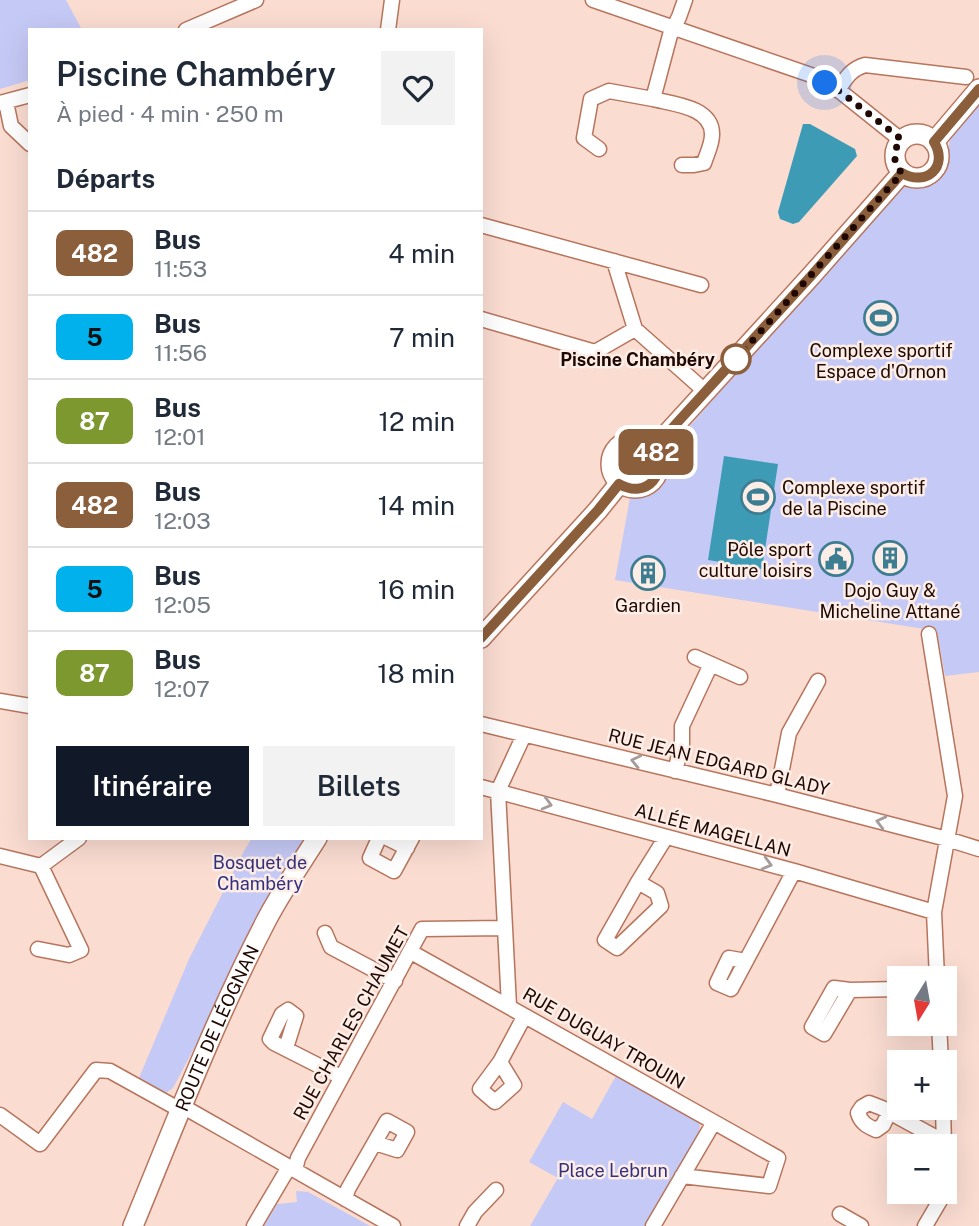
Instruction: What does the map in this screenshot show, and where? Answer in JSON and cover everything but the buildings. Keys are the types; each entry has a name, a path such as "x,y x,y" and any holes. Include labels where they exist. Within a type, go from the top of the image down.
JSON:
{"main road":[{"path":"934,142 972,83"},
{"path":"922,134 934,142 939,156 935,170 929,175 915,179 898,169 894,157 901,139 922,134"},
{"path":"652,447 706,392 902,173"},
{"path":"630,440 646,442 652,447 659,461 659,469 652,483 639,489 619,484 611,470 612,455 616,448 630,440"},
{"path":"483,636 619,484"},
{"name":"ROUTE DE LÉOGNAN","path":"133,1226 182,1106 242,971 268,918 316,840"}],"street":[{"path":"191,28 256,0"},
{"path":"388,28 392,0"},
{"path":"593,0 811,75 838,90 901,139"},
{"path":"653,99 670,35 680,17 685,0"},
{"path":"838,90 848,74 865,65 972,83"},
{"path":"599,149 584,138 591,99 609,91 653,99 691,108 701,113 709,123 712,132 704,163 682,165"},
{"path":"28,96 3,103 11,126 28,142"},
{"path":"483,226 701,285"},
{"path":"614,261 635,329 706,392"},
{"path":"483,320 595,352 635,329"},
{"path":"929,634 955,796 934,912 936,966"},
{"path":"695,657 740,677"},
{"path":"675,771 682,744 682,726 711,664"},
{"path":"777,795 789,733 818,681"},
{"path":"0,701 27,705"},
{"name":"RUE JEAN EDGARD GLADY","path":"483,725 777,795 979,849"},
{"path":"509,1006 498,791 524,735"},
{"name":"ALLÉE MAGELLAN","path":"483,787 934,912"},
{"path":"638,882 657,892 661,906 617,948 605,940 638,882 666,837"},
{"path":"41,866 76,840"},
{"path":"378,840 370,858 394,871 409,843"},
{"path":"0,856 41,866"},
{"path":"38,949 69,955 81,950 41,866"},
{"path":"746,961 794,872"},
{"name":"RUE CHARLES CHAUMET","path":"254,1226 292,1169 422,929 505,928"},
{"path":"325,933 331,947 395,981"},
{"name":"RUE DUGUAY TROUIN","path":"411,952 778,1158 769,1186 682,1176"},
{"path":"850,990 887,989"},
{"path":"500,1062 524,1017"},
{"path":"286,1048 341,1077"},
{"path":"0,1115 40,1144 96,1070 110,1071 173,1107 182,1106 393,1226"},
{"path":"902,1120 929,1134"},
{"path":"653,1226 714,1122"},
{"path":"345,1199 375,1143"},
{"path":"467,1226 475,1212 496,1190"},
{"path":"925,1226 938,1204"},
{"path":"842,1219 861,1226"}],"green space":[{"path":"0,0 66,0 81,28 28,28 28,81 0,89"},
{"name":"Complexe sportif Espace d'Ornon","path":"979,103 979,672 945,676 937,631 615,580 630,498 651,495 666,478 669,450 899,187 923,184 938,174 949,160 952,135"},
{"name":"Bosquet de Chambéry","path":"251,840 304,840 173,1088 166,1093 139,1078 189,959"},
{"name":"Place Lebrun","path":"617,1074 698,1120 699,1132 645,1226 530,1226 558,1178 529,1162 563,1102 592,1119"},
{"path":"296,1191 308,1192 370,1226 264,1226 277,1204 297,1202"}],"shaded area":[{"path":"803,124 810,124 855,149 857,156 799,222 793,224 780,219 778,212"},
{"path":"724,456 778,464 762,569 708,560"}],"bus line":[{"name":"482","path":"483,636 619,484 639,489 652,483 659,469 657,453 652,447 768,324 902,173 915,179 923,178 935,170 939,156 934,142 979,89"}],"place":[{"name":"Complexe sportif Espace d'Ornon","path":"881,318"},
{"name":"Piscine Chambéry","path":"736,359"},
{"name":"Complexe sportif de la Piscine","path":"758,497"},
{"name":"Dojo Guy & Micheline Attané","path":"890,558"},
{"name":"Pôle sport culture loisirs","path":"836,559"},
{"name":"Gardien","path":"648,573"}],"route":[{"path":"736,359 902,173 894,157 901,139 841,92 825,83"}]}
